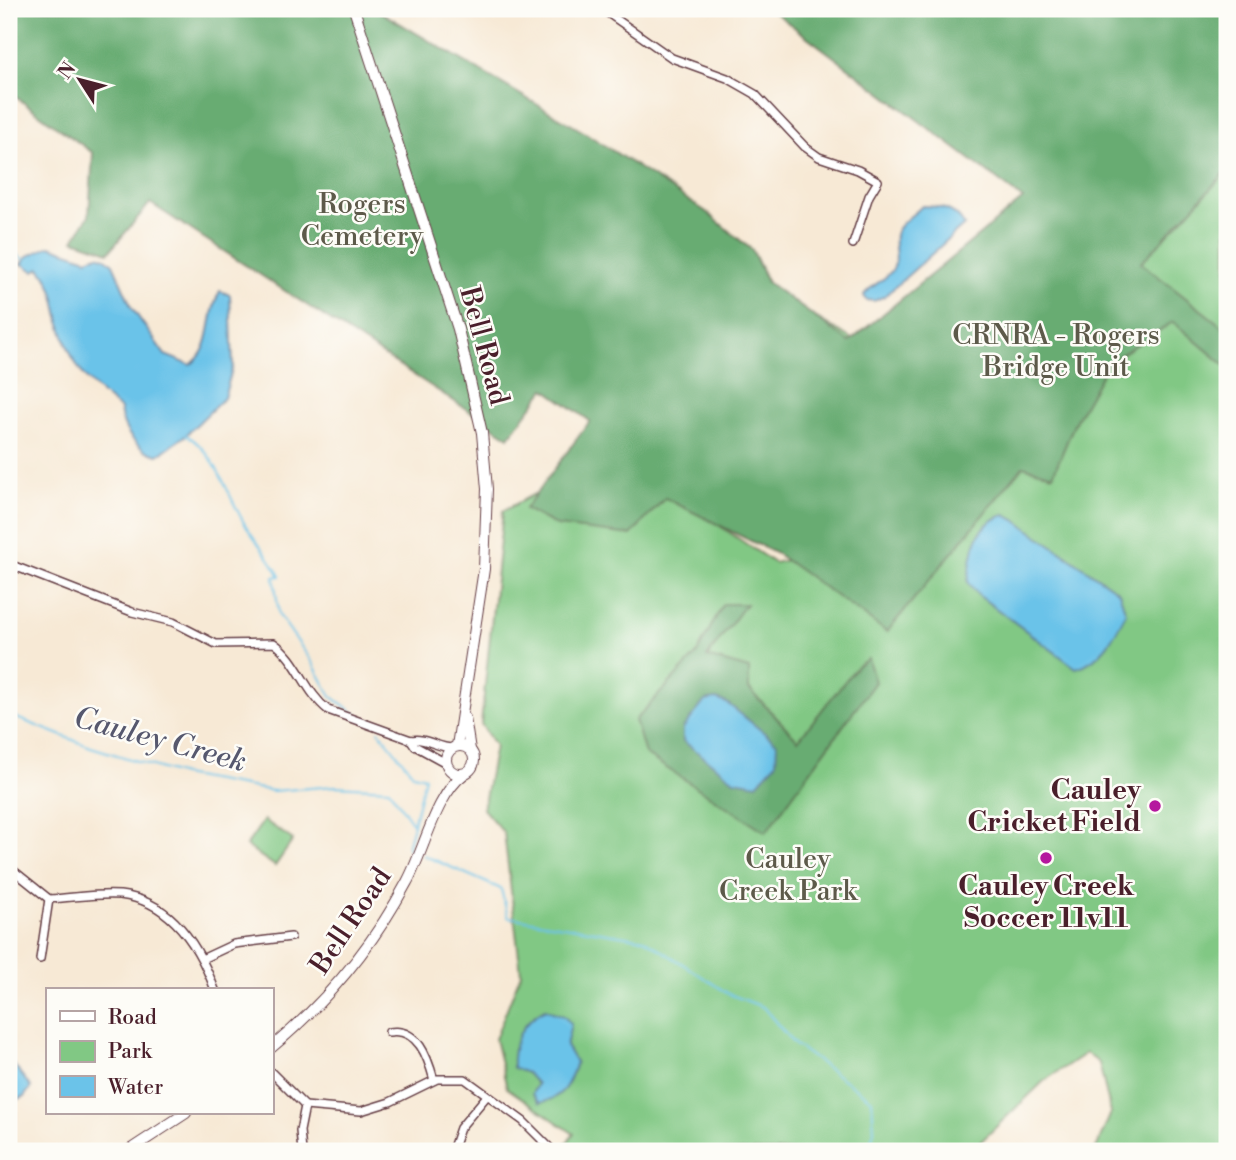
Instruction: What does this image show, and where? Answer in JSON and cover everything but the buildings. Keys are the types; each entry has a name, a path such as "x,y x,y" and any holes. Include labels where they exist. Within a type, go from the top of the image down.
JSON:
{"street":[{"name":"Bell Road","path":"354,9 458,330 482,433 487,489 487,541 463,708 455,747 447,754 443,800"},
{"path":"602,9 672,58 727,78 755,94 792,134 819,158 858,170 878,181 869,195 853,244"},
{"path":"9,565 132,612 173,621 216,644 229,646 268,640 282,648 307,687 328,710 411,740 418,738 443,748 470,750"},
{"name":"Bell Road","path":"273,1046 328,995 358,958 407,882 443,800 456,780 474,763 463,708"},
{"path":"411,740 415,746 455,774 464,774"},
{"path":"9,867 49,900 120,895 150,903 173,917 204,958 214,988"},
{"path":"40,959 49,900"},
{"path":"204,958 234,944 291,937"},
{"path":"389,1032 407,1033 417,1041 429,1059 435,1080"},
{"path":"273,1074 305,1106 361,1111 390,1102 435,1080 465,1079 486,1097 523,1121 553,1151"},
{"path":"452,1151 460,1128 486,1097"},
{"path":"302,1151 300,1130 305,1106"},
{"path":"128,1151 184,1114"}],"green space":[{"path":"9,9 375,9 584,132 705,211 752,250 767,282 849,342 1023,199 770,9 1227,9 1227,171 1141,263 1227,330 1227,367 1173,322 1109,362 1076,420 1053,475 1023,466 887,632 777,554 665,498 631,535 557,526 525,509 590,421 545,389 509,437 150,203 109,252 74,240 89,215 93,153 9,92"},
{"name":"Cauley Creek Park","path":"355,9 376,9 616,153 752,250 772,291 862,345 1140,263 1227,171 1227,1151 1095,1151 1111,1113 1099,1063 1086,1053 1044,1081 971,1151 560,1151 574,1134 507,1088 495,1039 521,973 504,833 483,809 495,746 481,724 503,511 612,452 774,563 823,552"},
{"path":"723,604 746,604 707,657 749,669 749,689 798,740 857,666 868,659 875,682 766,832 645,754 635,720 696,655"},
{"path":"264,820 293,840 275,866 246,846"}],"water":[{"path":"922,206 946,210 956,215 964,225 885,296 874,301 866,300 864,295 893,269 896,261 896,231"},
{"path":"50,246 87,259 98,255 106,258 113,264 132,308 165,355 190,365 198,358 207,341 220,291 230,295 233,366 224,398 186,435 158,455 137,444 127,432 120,409 84,376 67,344 52,290 45,275 40,268 34,271 22,264 28,256"},
{"path":"1005,515 1119,592 1126,613 1107,646 1085,665 1076,668 978,595 968,582 973,551 980,533 994,519"},
{"path":"716,699 727,703 777,743 776,763 757,784 734,780 683,741 683,728 705,701"},
{"path":"545,1009 564,1016 571,1024 566,1046 576,1063 564,1089 554,1098 539,1103 532,1094 537,1084 527,1073 513,1068 513,1059 516,1042 524,1026"},
{"path":"9,1059 31,1087 24,1097 9,1103"}],"waterway":[{"path":"9,250 24,259"},
{"path":"186,435 206,452 246,526 280,576 274,577 279,615 312,662 331,696 363,719"},
{"name":"Cauley Creek","path":"9,715 91,747 182,775 273,791 335,786 389,789 413,824"},
{"path":"379,731 413,774 425,777 407,848 415,851"},
{"name":"Cauley Creek","path":"423,855 501,889 508,917 644,939 729,994 763,1007 794,1044 872,1100 874,1131 868,1151"}],"place":[{"name":"Cauley Cricket Field","path":"1155,806"},
{"name":"Cauley Creek Soccer 11v11","path":"1046,858"}],"park label":[{"name":"Rogers Cemetery","path":"362,220"},
{"name":"CRNRA - Rogers Bridge Unit","path":"1056,351"}]}
